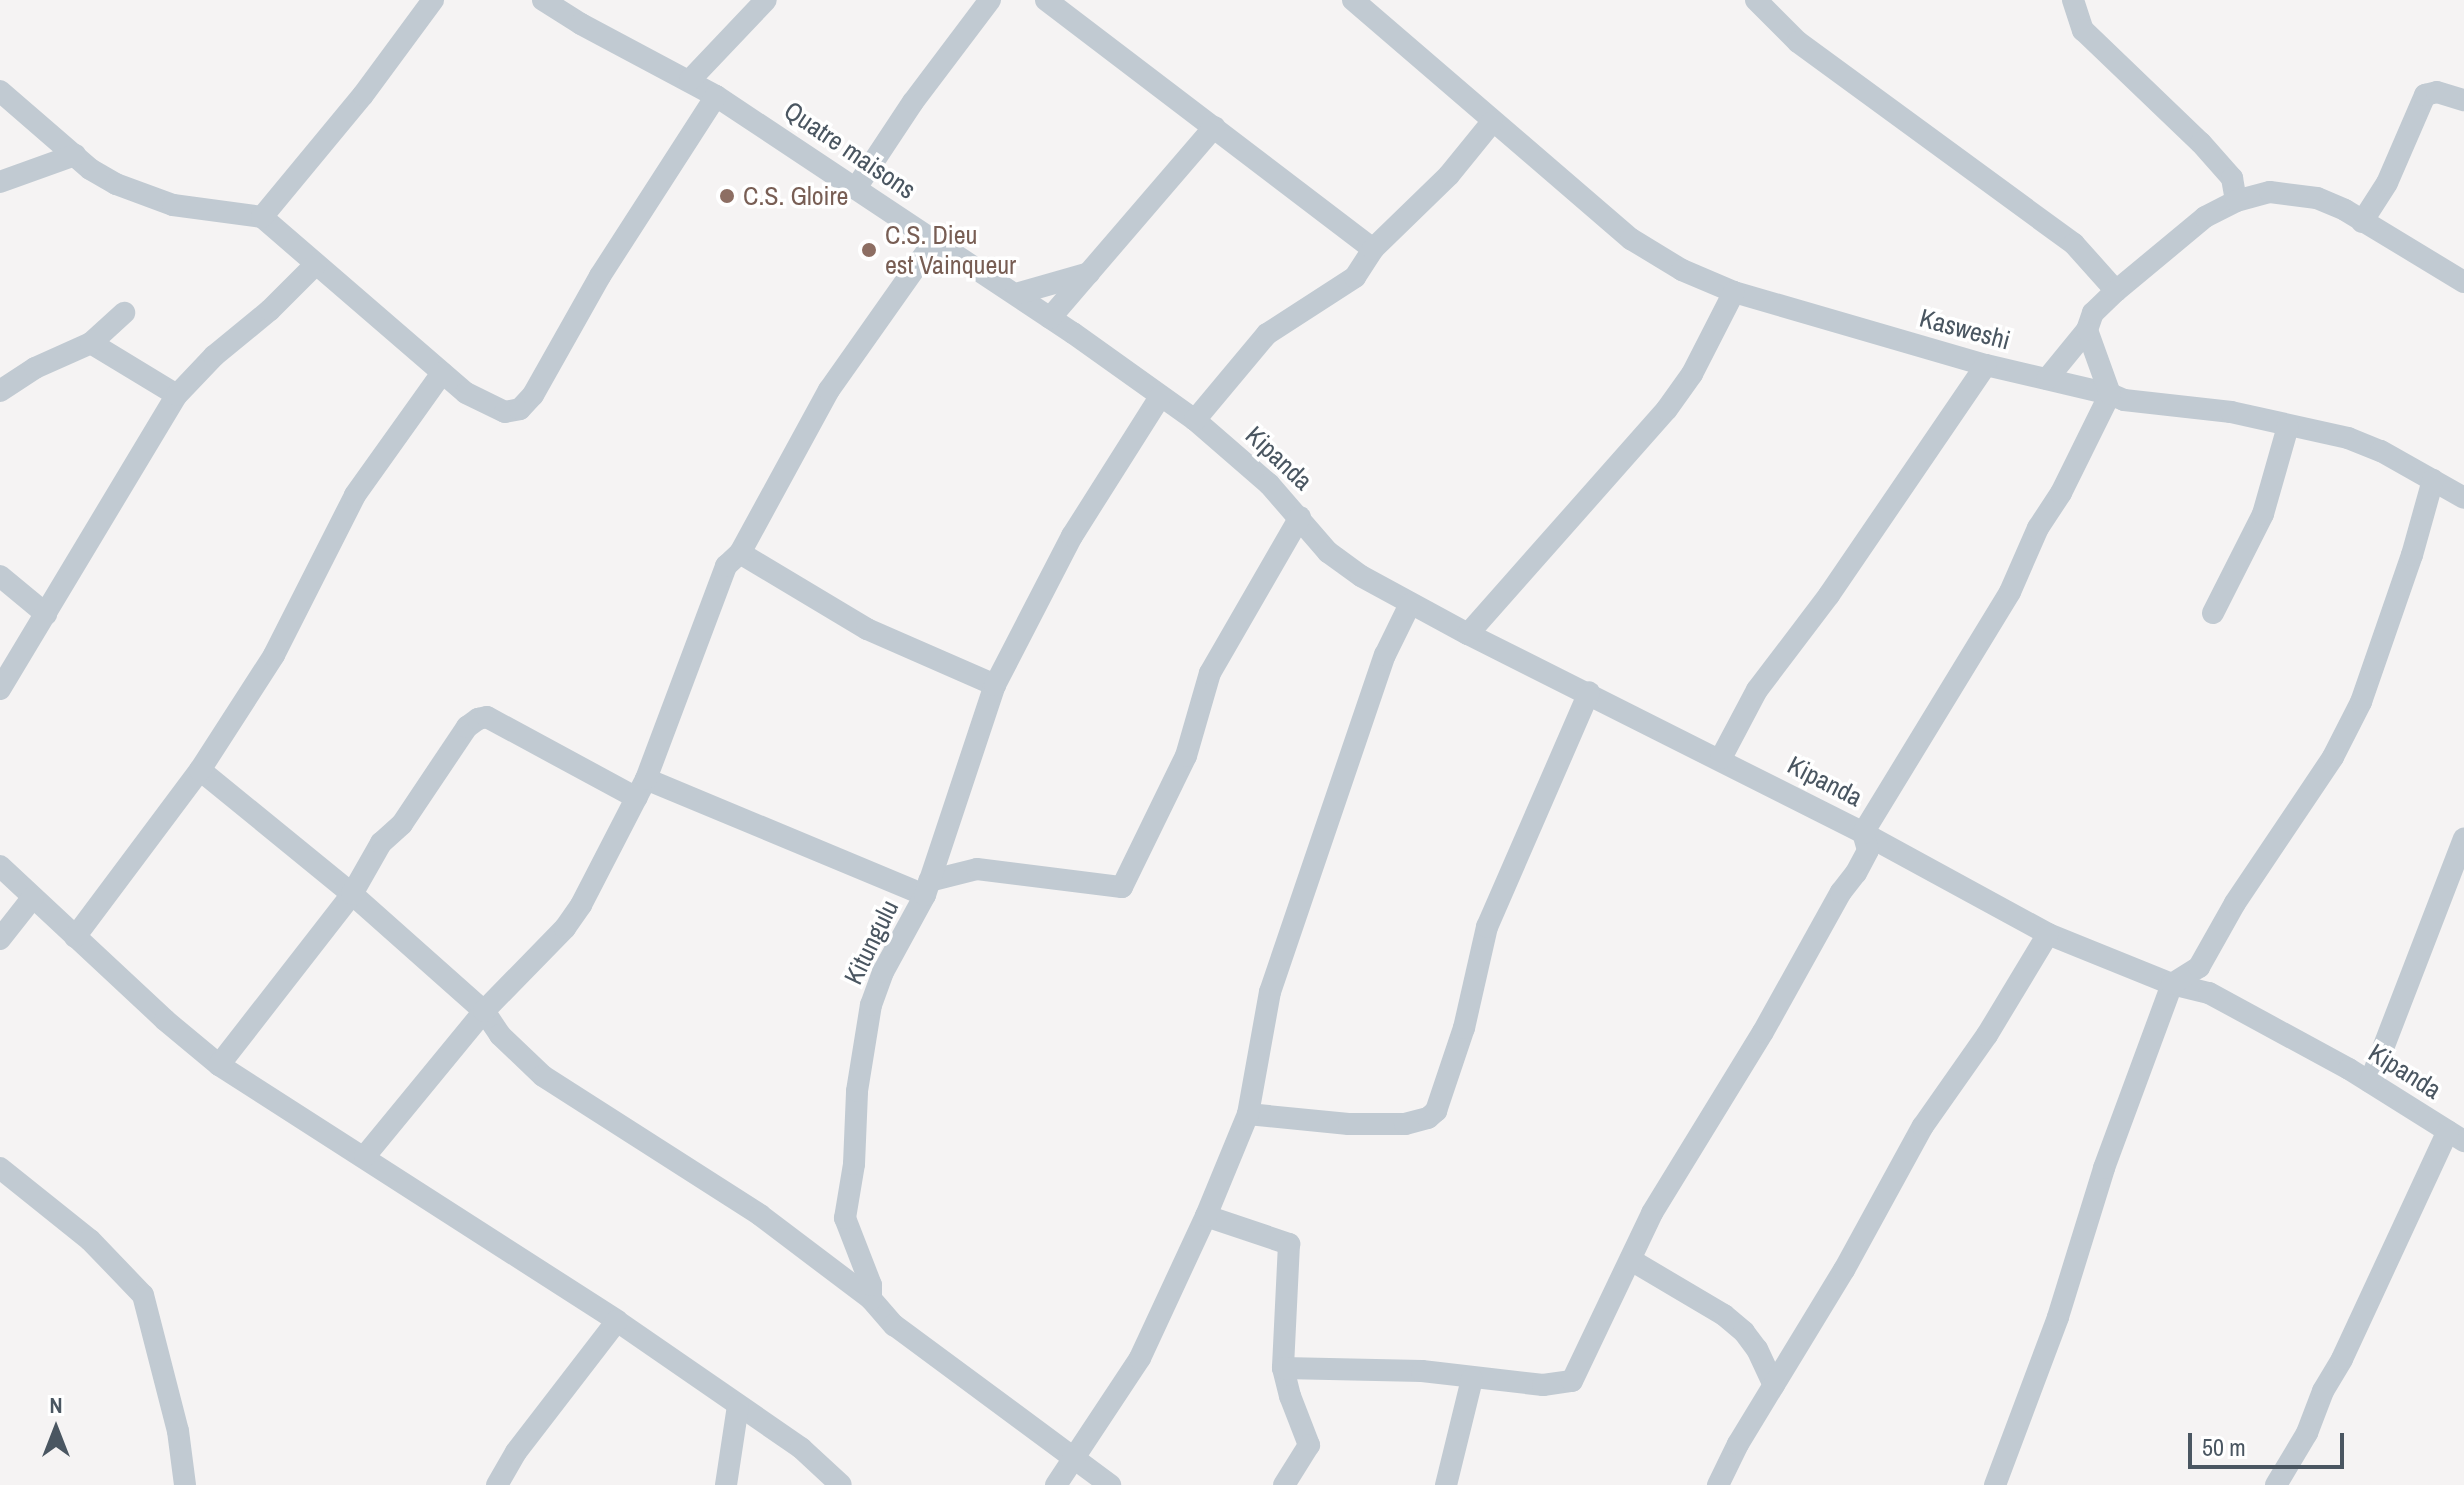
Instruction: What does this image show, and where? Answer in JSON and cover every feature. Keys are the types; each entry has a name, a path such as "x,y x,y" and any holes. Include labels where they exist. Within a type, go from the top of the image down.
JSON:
{"street":[{"path":"262,217 363,95 433,0"},
{"name":"Quatre maisons","path":"543,0 581,24 716,96 1016,294 1195,420"},
{"path":"690,80 766,0"},
{"path":"856,188 913,102 990,0"},
{"path":"1046,0 1373,249"},
{"name":"Kasweshi","path":"1353,0 1631,239 1682,270 1734,292 1986,365 2124,400 2231,412 2348,438 2381,451 2464,498"},
{"path":"1756,0 1798,42 2074,244 2116,291"},
{"path":"2073,0 2083,30 2201,143 2232,178 2236,201"},
{"path":"0,91 75,155 116,184 173,205 262,217 442,373 484,405 505,412 520,409 529,401 600,276 716,96"},
{"path":"2362,222 2387,183 2425,95 2437,92 2464,100"},
{"path":"1195,420 1267,334 1355,277 1373,249 1449,175 1492,122"},
{"path":"1050,318 1214,127"},
{"path":"0,182 75,155"},
{"path":"2047,379 2087,330 2093,313 2116,291 2205,217 2236,201 2270,192 2292,192 2317,198 2464,282"},
{"path":"365,1156 484,1011 565,928 581,905 642,788 726,566 740,553 829,390 934,241"},
{"path":"0,689 177,395 214,356 270,310 315,265"},
{"path":"1016,294 1089,273"},
{"path":"1468,634 1667,409 1692,374 1734,292"},
{"path":"0,391 35,368 91,343 124,313"},
{"path":"1283,1368 1422,1371 1543,1385 1572,1381 1652,1213 1763,1032 1841,892 1856,873 1868,850 1863,833 2010,592 2038,528 2061,493 2110,394 2087,330"},
{"path":"91,343 177,395"},
{"path":"1721,758 1757,690 1829,595 1986,365"},
{"path":"75,937 200,770 221,732 274,655 355,495 442,373"},
{"name":"Kitungulu","path":"1110,1485 894,1325 871,1299 871,1285 845,1218 852,1183 857,1091 871,1005 883,972 927,888 995,685 1072,536 1160,397"},
{"name":"Kipanda","path":"1195,420 1269,484 1328,552 1410,604 1721,758 2048,934 2172,984 2209,993 2370,1082 2456,1136"},
{"path":"2213,613 2263,514 2288,426"},
{"path":"1995,1485 2058,1317 2104,1168 2172,984 2199,967 2235,903 2333,757 2361,702 2412,555 2433,480"},
{"path":"219,1065 352,894 381,843 402,824 467,727 487,717 642,788 927,888 977,869 1122,887 1186,756 1210,673 1300,517"},
{"path":"740,553 867,629 995,685"},
{"path":"0,576 46,614"},
{"path":"1056,1485 1140,1358 1206,1216 1248,1114 1270,992 1283,950 1385,655 1410,604"},
{"path":"1248,1114 1349,1124 1405,1124 1428,1118 1436,1111 1464,1028 1487,927 1589,692"},
{"path":"200,770 352,894 484,1011 500,1035 543,1076 760,1215 871,1299"},
{"path":"2370,1082 2464,838"},
{"path":"0,866 219,1065 324,1134 365,1156 617,1321 801,1448 841,1485"},
{"path":"0,939 33,897"},
{"path":"1718,1485 1738,1444 1844,1270 1923,1126 1987,1035 2048,934"},
{"path":"2276,1485 2307,1433 2323,1391 2456,1136"},
{"path":"0,1168 90,1240 143,1295 178,1431 185,1485"},
{"path":"1206,1216 1289,1244 1283,1368 1309,1445 1284,1485"},
{"path":"822,1262 848,1232"},
{"path":"1631,1260 1724,1315 1744,1332 1757,1349 1774,1385"},
{"path":"497,1485 516,1452 617,1321"},
{"path":"1446,1485 1472,1379"},
{"path":"726,1485 738,1406"}],"place":[{"name":"C.S. Gloire","path":"727,196"},
{"name":"C.S. Dieu est Vainqueur","path":"869,250"}]}
